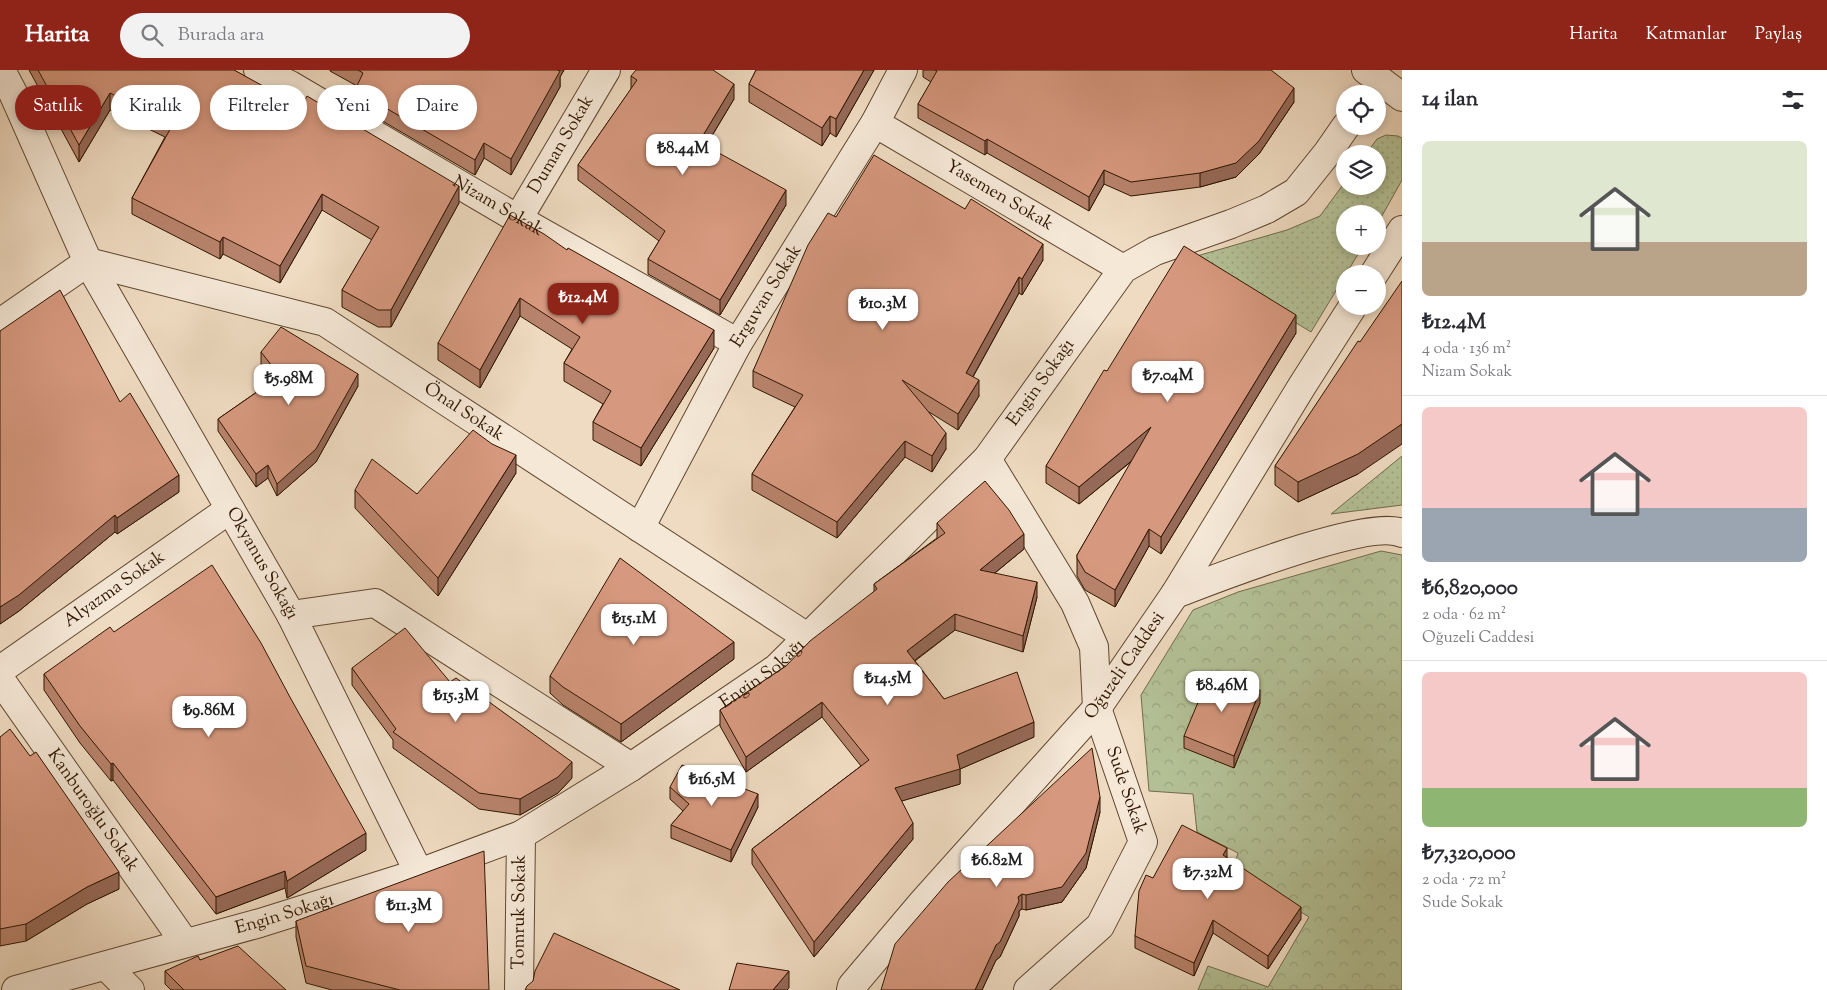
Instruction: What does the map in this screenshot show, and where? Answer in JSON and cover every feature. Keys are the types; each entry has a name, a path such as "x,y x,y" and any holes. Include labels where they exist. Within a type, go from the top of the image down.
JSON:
{"street":[{"name":"Okyanus Sokağı","path":"1,70 88,262 291,615 419,873"},
{"name":"Nizam Sokak","path":"258,70 294,77 518,219 738,343"},
{"name":"Duman Sokak","path":"518,219 606,70"},
{"name":"Erguvan Sokak","path":"640,528 738,343 875,123 902,70"},
{"path":"1371,81 1402,97"},
{"name":"Yasemen Sokak","path":"875,123 1123,269"},
{"name":"Engin Sokağı","path":"16,990 260,923 419,873 521,835 631,767 776,668 987,459 1123,269 1155,250 1268,209 1296,192 1340,135"},
{"path":"1380,265 1402,230"},
{"path":"0,323 88,262"},
{"name":"Önal Sokak","path":"88,262 325,322 807,637"},
{"name":"Oğuzeli Caddesi","path":"851,990 852,986 923,902 1097,708 1175,594 1347,315"},
{"name":"Sude Sokak","path":"987,459 1075,603 1094,646 1097,708 1143,842 1100,926 1028,990"},
{"name":"Alyazma Sokak","path":"0,670 230,509"},
{"path":"1175,594 1267,560 1345,536 1394,529 1402,533"},
{"path":"291,615 375,603 631,767"},
{"name":"Kanburoğlu Sokak","path":"0,679 185,943"},
{"name":"Tomruk Sokak","path":"519,990 521,835"},
{"path":"106,966 130,990"}],"green space":[{"path":"1386,135 1402,138 1402,180 1386,209 1386,205 1336,205 1336,255 1358,255 1352,265 1336,265 1336,291 1311,332 1190,258 1287,230 1320,216 1336,194 1386,195 1386,145 1373,145 1377,139"},
{"path":"1402,456 1402,505 1331,514"},
{"path":"1381,551 1402,555 1402,990 1198,990 1208,966 1268,987 1309,917 1233,870 1238,853 1197,832 1193,794 1149,791 1141,695 1193,610 1238,592"}],"building":[{"path":"38,70 234,70 261,85 210,85 210,130 307,130 307,96 317,102 317,130 364,130 459,186 391,310 378,310 342,290 379,227 322,194 280,266 223,237 220,242 132,198 170,130 200,130 200,85 111,85 111,93 101,108 101,85 46,85"},
{"path":"358,70 560,71 511,159 484,143 475,160 424,130 477,130 477,85 398,85 398,115 388,109 388,85 357,85 363,73"},
{"path":"636,70 713,70 734,84 699,142 786,190 720,300 648,259 665,231 578,165 637,80 631,76"},
{"path":"756,70 864,70 836,119 830,116 822,128 749,84"},
{"path":"935,70 1271,70 1294,88 1259,141 1236,163 1200,173 1131,182 1104,170 1089,197 987,139 985,141 918,104 937,71"},
{"path":"71,130 88,130 79,145"},
{"path":"874,155 965,209 971,199 1043,244 1022,279 1019,277 966,373 979,380 958,414 902,380 946,433 932,456 905,441 837,522 752,474 803,395 753,371 808,245 828,213 836,217"},
{"path":"510,215 544,234 567,250 568,248 714,330 641,448 593,422 611,391 564,363 580,337 520,298 480,370 438,343"},
{"path":"1184,246 1296,315 1161,537 1149,529 1115,590 1085,572 1077,555 1151,427 1079,487 1046,466 1104,370 1107,371"},
{"path":"1402,281 1402,424 1358,454 1298,482 1275,466 1358,341 1360,342 1379,315 1386,315 1386,304"},
{"path":"60,290 120,402 130,393 179,475 117,518 115,515 19,595 0,607 0,331"},
{"path":"281,327 358,374 316,449 277,484 268,465 256,474 218,419 280,376 261,352"},
{"path":"473,430 492,444 516,455 438,578 355,490 372,459 417,494"},
{"path":"985,481 1009,510 1024,534 980,570 1037,582 1023,636 955,614 907,651 944,699 1017,672 1034,722 957,755 960,769 895,788 913,823 814,942 752,849 869,760 822,702 746,757 720,710 786,666 810,641 877,589 874,584 945,533 937,523"},
{"path":"620,558 734,642 621,724 563,687 550,676"},
{"path":"212,565 261,643 366,833 287,881 285,871 216,897 113,763 111,764 80,726 44,674 110,627 114,632"},
{"path":"405,628 450,682 456,678 572,762 558,777 520,799 479,793 393,732 396,729 352,668"},
{"path":"1211,671 1260,690 1234,756 1184,736"},
{"path":"10,729 30,756 36,752 119,872 87,887 26,924 0,929 0,737"},
{"path":"1092,748 1100,797 1086,853 1062,887 1026,895 1022,894 1018,897 1019,901 975,990 881,990 895,944 948,882"},
{"path":"682,765 758,794 731,850 671,825 689,804 670,787"},
{"path":"1182,825 1227,848 1223,855 1301,907 1268,956 1213,920 1194,963 1135,936 1139,891 1146,875 1153,878"},
{"path":"484,851 489,990 400,990 306,966 296,921"},
{"path":"554,933 680,990 525,990 533,981 535,971"},
{"path":"238,946 286,990 184,990 165,971 198,956 200,960"},
{"path":"737,963 789,971 773,990 729,990"}]}
